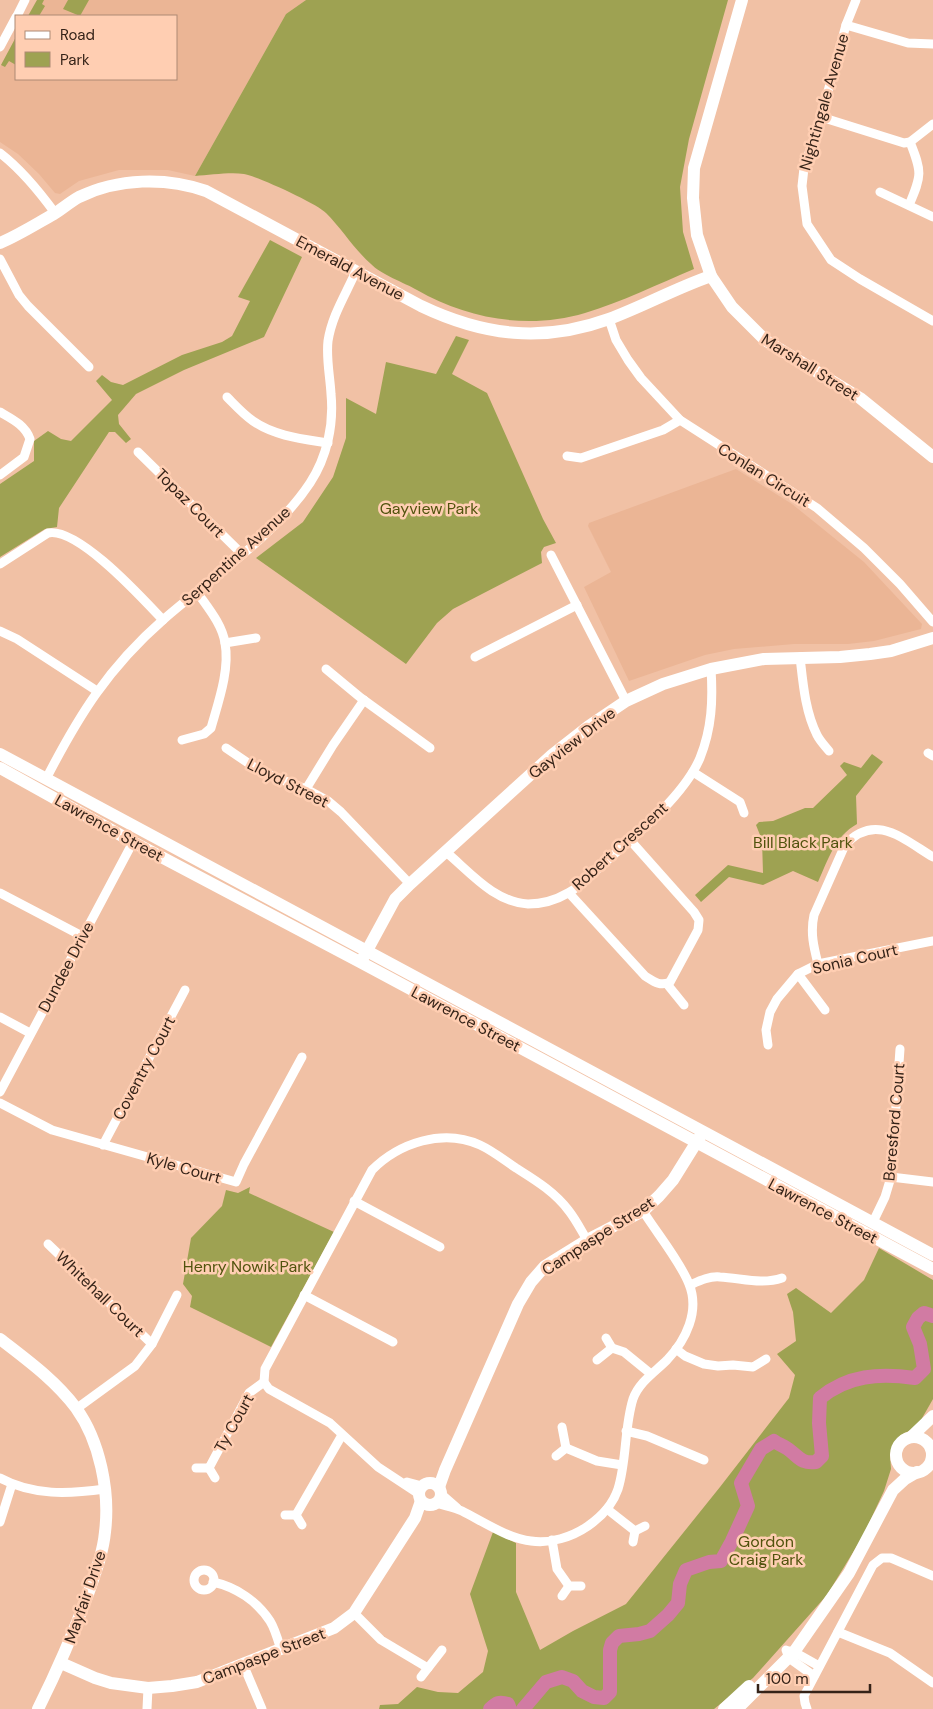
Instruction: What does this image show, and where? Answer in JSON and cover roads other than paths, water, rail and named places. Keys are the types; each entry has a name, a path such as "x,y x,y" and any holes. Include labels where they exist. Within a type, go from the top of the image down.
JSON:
{"street":[{"name":"Marshall Street","path":"742,0 694,168 693,198 697,235 711,276 732,307 765,340 860,398 933,457"},
{"name":"Nightingale Avenue","path":"856,0 846,25 821,117 804,168 802,186 808,224 831,260 860,280 933,322"},
{"path":"17,15 25,1"},
{"path":"0,46 15,19"},
{"path":"846,25 908,43 933,44"},
{"path":"821,117 904,142 910,142 933,124"},
{"path":"910,142 920,174 910,205"},
{"path":"0,153 36,188 55,213"},
{"name":"Emerald Avenue","path":"0,243 20,234 80,197 109,186 141,182 178,184 215,195 445,318 493,330 521,334 576,328 609,319 711,276"},
{"path":"880,192 933,217"},
{"path":"0,259 19,295 28,306 89,367"},
{"name":"Serpentine Avenue","path":"43,784 77,720 112,671 163,620 268,532 291,508 314,477 328,443 332,416 328,342 336,311 356,271"},
{"name":"Conlan Circuit","path":"609,319 614,335 628,360 641,378 680,420 816,508 864,548 900,584 933,622"},
{"path":"227,397 252,421 261,426 280,433 328,443"},
{"path":"0,412 25,428 30,439 24,458 0,475"},
{"path":"567,456 581,458 663,430 680,420"},
{"name":"Topaz Court","path":"138,452 242,554"},
{"path":"0,564 48,533 64,534 116,573 163,620"},
{"path":"551,555 626,702"},
{"path":"182,740 204,734 211,728 225,669 225,643 215,617 197,592"},
{"path":"475,656 577,605"},
{"path":"0,631 17,639 97,691"},
{"path":"225,643 256,638"},
{"name":"Gayview Drive","path":"363,957 395,899 410,884 552,755 589,726 626,702 664,684 711,669 756,659 840,657 870,654 891,651 933,638"},
{"path":"800,657 804,692 811,718 817,736 829,751"},
{"path":"326,669 364,700 430,748"},
{"name":"Robert Crescent","path":"446,852 488,889 512,901 528,904 539,903 553,900 569,893 630,840 675,796 693,772 706,742 711,723 713,701 711,669"},
{"path":"306,788 364,700"},
{"name":"Lloyd Street","path":"226,748 254,767 277,778 306,788 328,801 341,812 410,884"},
{"name":"Lawrence Street","path":"0,754 133,842 363,957 700,1137 873,1222 933,1255"},
{"name":"Lawrence Street","path":"0,768 43,784 140,830 363,957"},
{"path":"693,772 740,802 744,813"},
{"path":"818,964 812,942 814,915 845,845 849,841 862,831 877,828 894,834 933,857"},
{"path":"133,842 140,830"},
{"path":"569,893 645,976 660,984 667,984 698,930 699,920 630,840"},
{"name":"Dundee Drive","path":"0,1092 133,842"},
{"path":"0,893 82,936"},
{"name":"Sonia Court","path":"768,1044 766,1030 770,1012 777,999 798,974 818,964 933,941"},
{"path":"798,974 825,1010"},
{"path":"667,984 684,1005"},
{"name":"Coventry Court","path":"103,1145 184,990"},
{"path":"0,1018 30,1033"},
{"name":"Beresford Court","path":"873,1222 891,1177 900,1049"},
{"name":"Kyle Court","path":"0,1103 52,1130 236,1182 302,1057"},
{"name":"Lawrence Street","path":"700,1137 869,1236 933,1269"},
{"name":"Campaspe Street","path":"61,1663 111,1683 148,1688 197,1682 334,1628 354,1612 445,1470 518,1304 531,1282 546,1266 587,1240 643,1211 673,1180 700,1137"},
{"path":"587,1240 569,1211 555,1196 478,1144 444,1138 410,1144 394,1152 372,1170 265,1369 264,1382 269,1389 330,1424 378,1467 459,1510 511,1535 529,1541 552,1540 578,1533 596,1521 607,1509 618,1490 626,1430 638,1389 651,1374 668,1360 682,1341 690,1324 693,1303 690,1285 643,1211"},
{"path":"891,1177 933,1182"},
{"path":"354,1201 440,1247"},
{"path":"869,1236 873,1222"},
{"name":"Whitehall Court","path":"48,1244 152,1344"},
{"path":"690,1285 718,1277 750,1281 774,1281 782,1278"},
{"path":"76,1409 135,1366 152,1344 177,1295"},
{"path":"304,1295 393,1342"},
{"path":"606,1338 612,1348 624,1352 651,1374"},
{"name":"Mayfair Drive","path":"0,1339 48,1376 76,1409 91,1435 101,1462 105,1489 105,1531 99,1562 75,1630 38,1709"},
{"path":"597,1360 612,1348"},
{"path":"676,1349 685,1356 704,1364 718,1366 753,1367 766,1359"},
{"name":"Ty Court","path":"209,1468 249,1393 264,1382"},
{"path":"893,1490 896,1455 899,1446 933,1416"},
{"path":"562,1427 566,1448"},
{"path":"737,1709 790,1654 808,1627 818,1620 848,1573 893,1490 905,1479 924,1472 931,1460 933,1427"},
{"path":"626,1430 647,1436 704,1460"},
{"path":"296,1515 342,1435"},
{"path":"911,1437 922,1439 931,1450"},
{"path":"566,1448 598,1461 622,1465"},
{"path":"556,1456 566,1448"},
{"path":"897,1460 905,1470 924,1472"},
{"name":"Ty Court","path":"196,1468 209,1468"},
{"name":"Ty Court","path":"209,1468 215,1478"},
{"path":"0,1478 32,1490 54,1493 79,1493 105,1489"},
{"path":"0,1522 12,1484"},
{"path":"607,1509 635,1531"},
{"path":"286,1515 296,1515"},
{"path":"296,1515 302,1525"},
{"path":"635,1531 644,1526"},
{"path":"633,1542 635,1531"},
{"path":"552,1540 557,1569 569,1586"},
{"path":"807,1709 804,1703 804,1696 873,1565 882,1558 891,1558 933,1576"},
{"path":"213,1582 224,1584 238,1591 258,1605 270,1621 282,1650"},
{"path":"569,1586 581,1586"},
{"path":"562,1596 569,1586"},
{"path":"354,1612 381,1640 428,1668"},
{"path":"838,1632 890,1653 933,1683"},
{"path":"421,1677 442,1650"},
{"path":"790,1654 819,1666"},
{"path":"790,1654 814,1676"},
{"path":"724,1709 790,1654"},
{"path":"243,1664 262,1709"},
{"path":"146,1709 148,1688"}],"waterway":[{"path":"523,1709 546,1682 562,1677 573,1681 582,1691 594,1697 604,1698 610,1692 610,1650 612,1643 619,1636 650,1631 668,1615 678,1603 680,1584 686,1570 709,1562 721,1561 748,1506 741,1483 761,1449 774,1441 803,1461 816,1462 822,1456 819,1423 820,1398 831,1390 853,1380 877,1376 915,1378 924,1369 920,1344 913,1327 918,1318 924,1313 933,1316"},
{"path":"490,1709 500,1703 508,1704 510,1709"}],"park label":[{"name":"Gayview Park","path":"429,508"},
{"name":"Bill Black Park","path":"803,842"},
{"name":"Henry Nowik Park","path":"247,1266"},
{"name":"Gordon Craig Park","path":"766,1550"}]}
